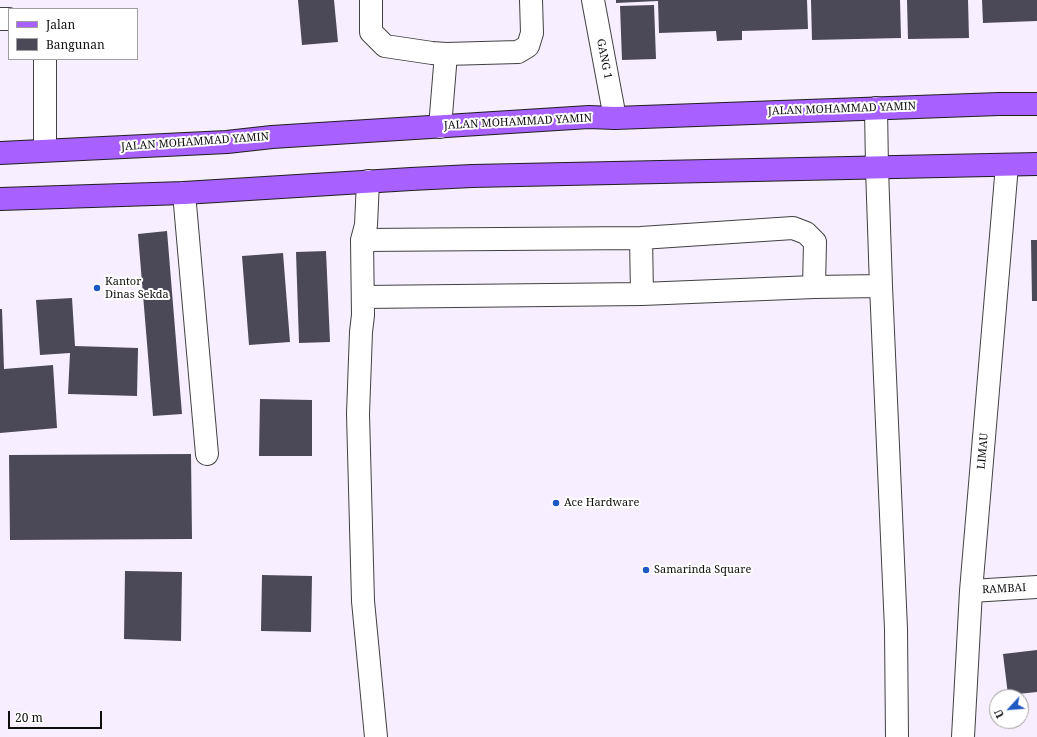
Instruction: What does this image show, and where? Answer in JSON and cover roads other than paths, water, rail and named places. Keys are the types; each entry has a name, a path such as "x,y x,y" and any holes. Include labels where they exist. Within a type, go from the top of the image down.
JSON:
{"main road":[{"name":"JALAN MOHAMMAD YAMIN","path":"0,153 227,142 272,137 589,118 1037,104"},
{"path":"0,199 184,193 472,176 1037,164"}],"street":[{"path":"371,0 371,32 385,46 446,54 518,52 528,46 532,33 531,0"},
{"name":"GANG 1","path":"593,0 615,118"},
{"path":"440,127 446,54"},
{"path":"45,60 45,150"},
{"path":"876,108 881,286 896,629 896,737"},
{"name":"LIMAU","path":"963,737 971,591 1007,165"},
{"path":"368,181 366,226 362,240 363,315 358,414 363,601 376,737"},
{"path":"184,193 207,454"},
{"path":"362,240 641,238 793,228 806,233 814,242 814,287"},
{"path":"641,238 642,294"},
{"path":"362,297 642,294 814,287 881,286"},
{"name":"RAMBAI","path":"971,591 1037,587"}],"place":[{"name":"Kantor Dinas Sekda","path":"97,288"},
{"name":"Ace Hardware","path":"556,503"},
{"name":"Samarinda Square","path":"646,570"}]}
